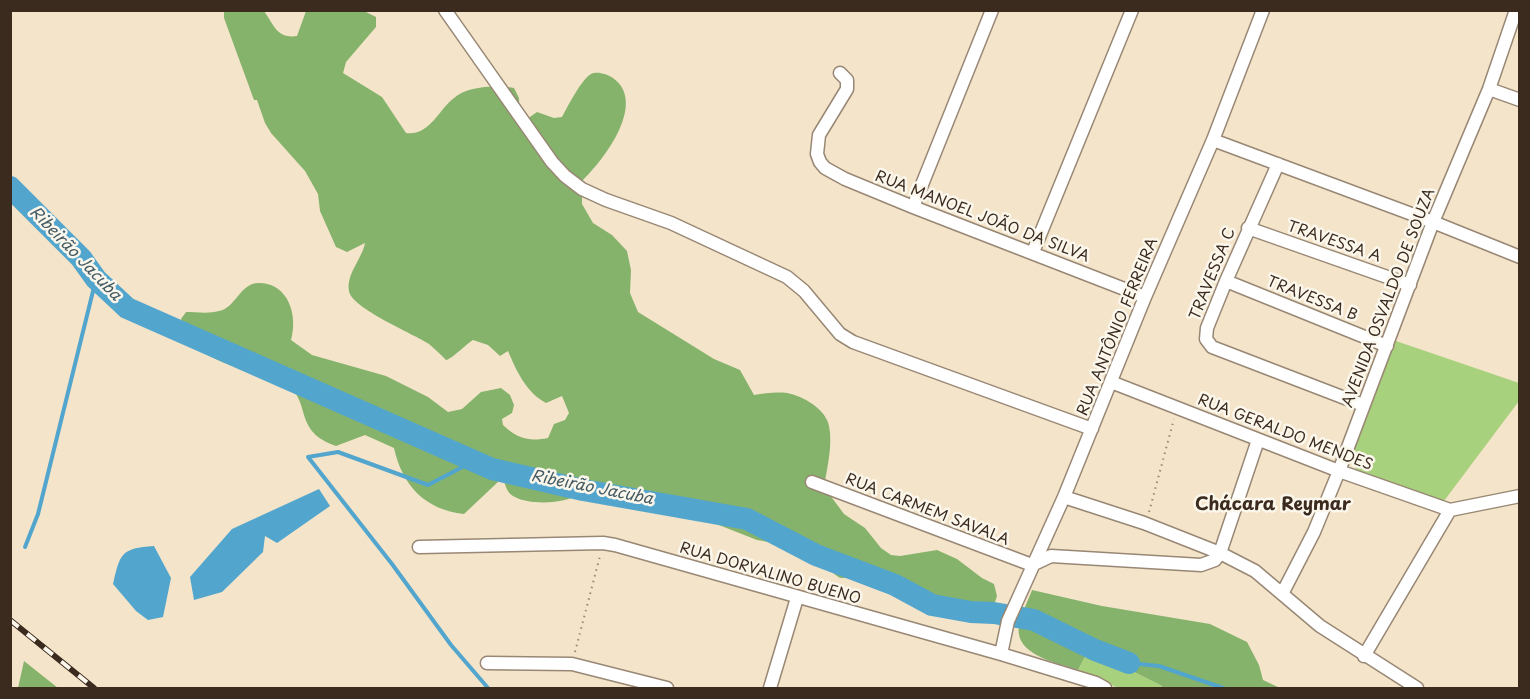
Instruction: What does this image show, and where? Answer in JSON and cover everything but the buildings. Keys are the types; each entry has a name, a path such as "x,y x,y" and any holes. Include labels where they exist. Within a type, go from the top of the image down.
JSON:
{"street":[{"path":"445,10 552,162 582,189 606,201 671,223 787,277 804,291 840,334 853,342 1092,429"},
{"path":"913,207 992,10"},
{"path":"1033,252 1132,10"},
{"name":"RUA ANTÔNIO FERREIRA","path":"1001,654 1008,621 1064,497 1213,140 1263,10"},
{"name":"AVENIDA OSVALDO DE SOUZA","path":"1282,594 1314,532 1339,471 1433,222 1489,89 1516,10"},
{"name":"RUA MANOEL JOÃO DA SILVA","path":"840,73 847,80 847,89 819,135 817,154 825,168 845,179 913,207 1146,297"},
{"path":"1489,89 1520,100"},
{"path":"1213,140 1520,256"},
{"name":"TRAVESSA C","path":"1278,164 1226,281 1206,333 1206,339 1212,347 1363,405"},
{"name":"TRAVESSA A","path":"1248,228 1410,285"},
{"name":"TRAVESSA B","path":"1226,281 1387,345"},
{"name":"RUA GERALDO MENDES","path":"1111,382 1339,471 1450,510"},
{"path":"1032,565 1051,556 1201,565 1215,560 1220,554 1258,440"},
{"name":"RUA CARMEM SAVALA","path":"812,482 1032,565"},
{"path":"1364,656 1450,510 1520,496"},
{"path":"1064,497 1144,524 1220,554 1255,571 1320,626 1417,688"},
{"name":"RUA DORVALINO BUENO","path":"419,547 603,543 1001,654 1096,683 1105,688"},
{"path":"770,688 797,598"},
{"path":"487,663 572,664 667,688"}],"path":[{"path":"1144,524 1154,498 1177,408"},
{"path":"572,664 603,543"}],"green space":[{"path":"224,11 264,11 280,33 290,36 297,36 306,11 364,11 376,17 376,27 346,62 343,73 382,97 406,133 414,133 428,126 454,98 474,89 514,88 519,98 520,124 537,112 554,118 562,117 579,87 591,74 602,73 613,78 623,89 626,102 624,116 601,160 582,181 582,204 593,223 612,235 627,251 631,270 630,293 638,312 714,359 740,370 754,395 787,393 807,400 819,409 827,420 830,433 824,487 844,514 865,528 881,548 891,555 900,556 937,550 957,559 994,584 997,596 994,605 986,609 972,608 927,595 906,583 884,577 840,578 810,552 802,557 780,544 757,540 696,516 673,504 635,496 577,495 555,502 537,502 521,500 513,496 504,481 499,481 464,514 450,512 427,501 409,484 394,448 365,435 336,446 323,440 308,425 295,392 287,384 268,374 234,366 191,347 181,319 186,312 211,312 225,309 248,287 260,283 278,289 284,295 292,312 291,340 312,355 386,376 428,397 448,412 462,409 481,392 501,388 510,395 514,405 512,413 502,419 503,425 523,438 548,438 554,424 565,420 569,413 562,396 546,403 533,393 519,374 508,351 500,356 488,345 473,340 446,360 429,344 371,313 352,298 349,291 350,279 365,243 347,252 336,247 320,211 318,194 305,171 271,133 257,100 254,100 224,18"},
{"path":"1393,340 1519,383 1519,401 1444,501 1437,502 1363,474 1357,471 1350,457"},
{"path":"1032,590 1102,606 1210,624 1247,642 1259,665 1263,680 1280,688 1161,688 1162,686 1089,649 1078,670 1049,661 1030,651 1019,636 1020,621"},
{"path":"1089,649 1162,686 1161,688 1118,688 1078,670"},
{"path":"24,661 58,688 18,688"}],"water":[{"path":"319,489 330,506 277,543 265,536 263,552 222,592 194,600 190,577 232,529"},
{"path":"154,546 171,578 163,617 148,620 136,611 113,584 120,559 124,554 135,549"}],"waterway":[{"name":"Ribeirão Jacuba","path":"10,187 81,258 96,279 127,308 492,469 583,490 747,519 816,555 895,585 932,605 1034,620 1095,650 1129,663"},
{"path":"25,547 38,514 96,279"},
{"path":"474,461 428,485 338,452 308,457 392,564 451,645 488,688"},
{"name":"Ribeirão Jacuba","path":"1129,663 1159,666 1223,688"}],"railway":[{"path":"10,620 94,688"}],"district":[{"name":"Chácara Reymar","path":"1273,505"}]}
